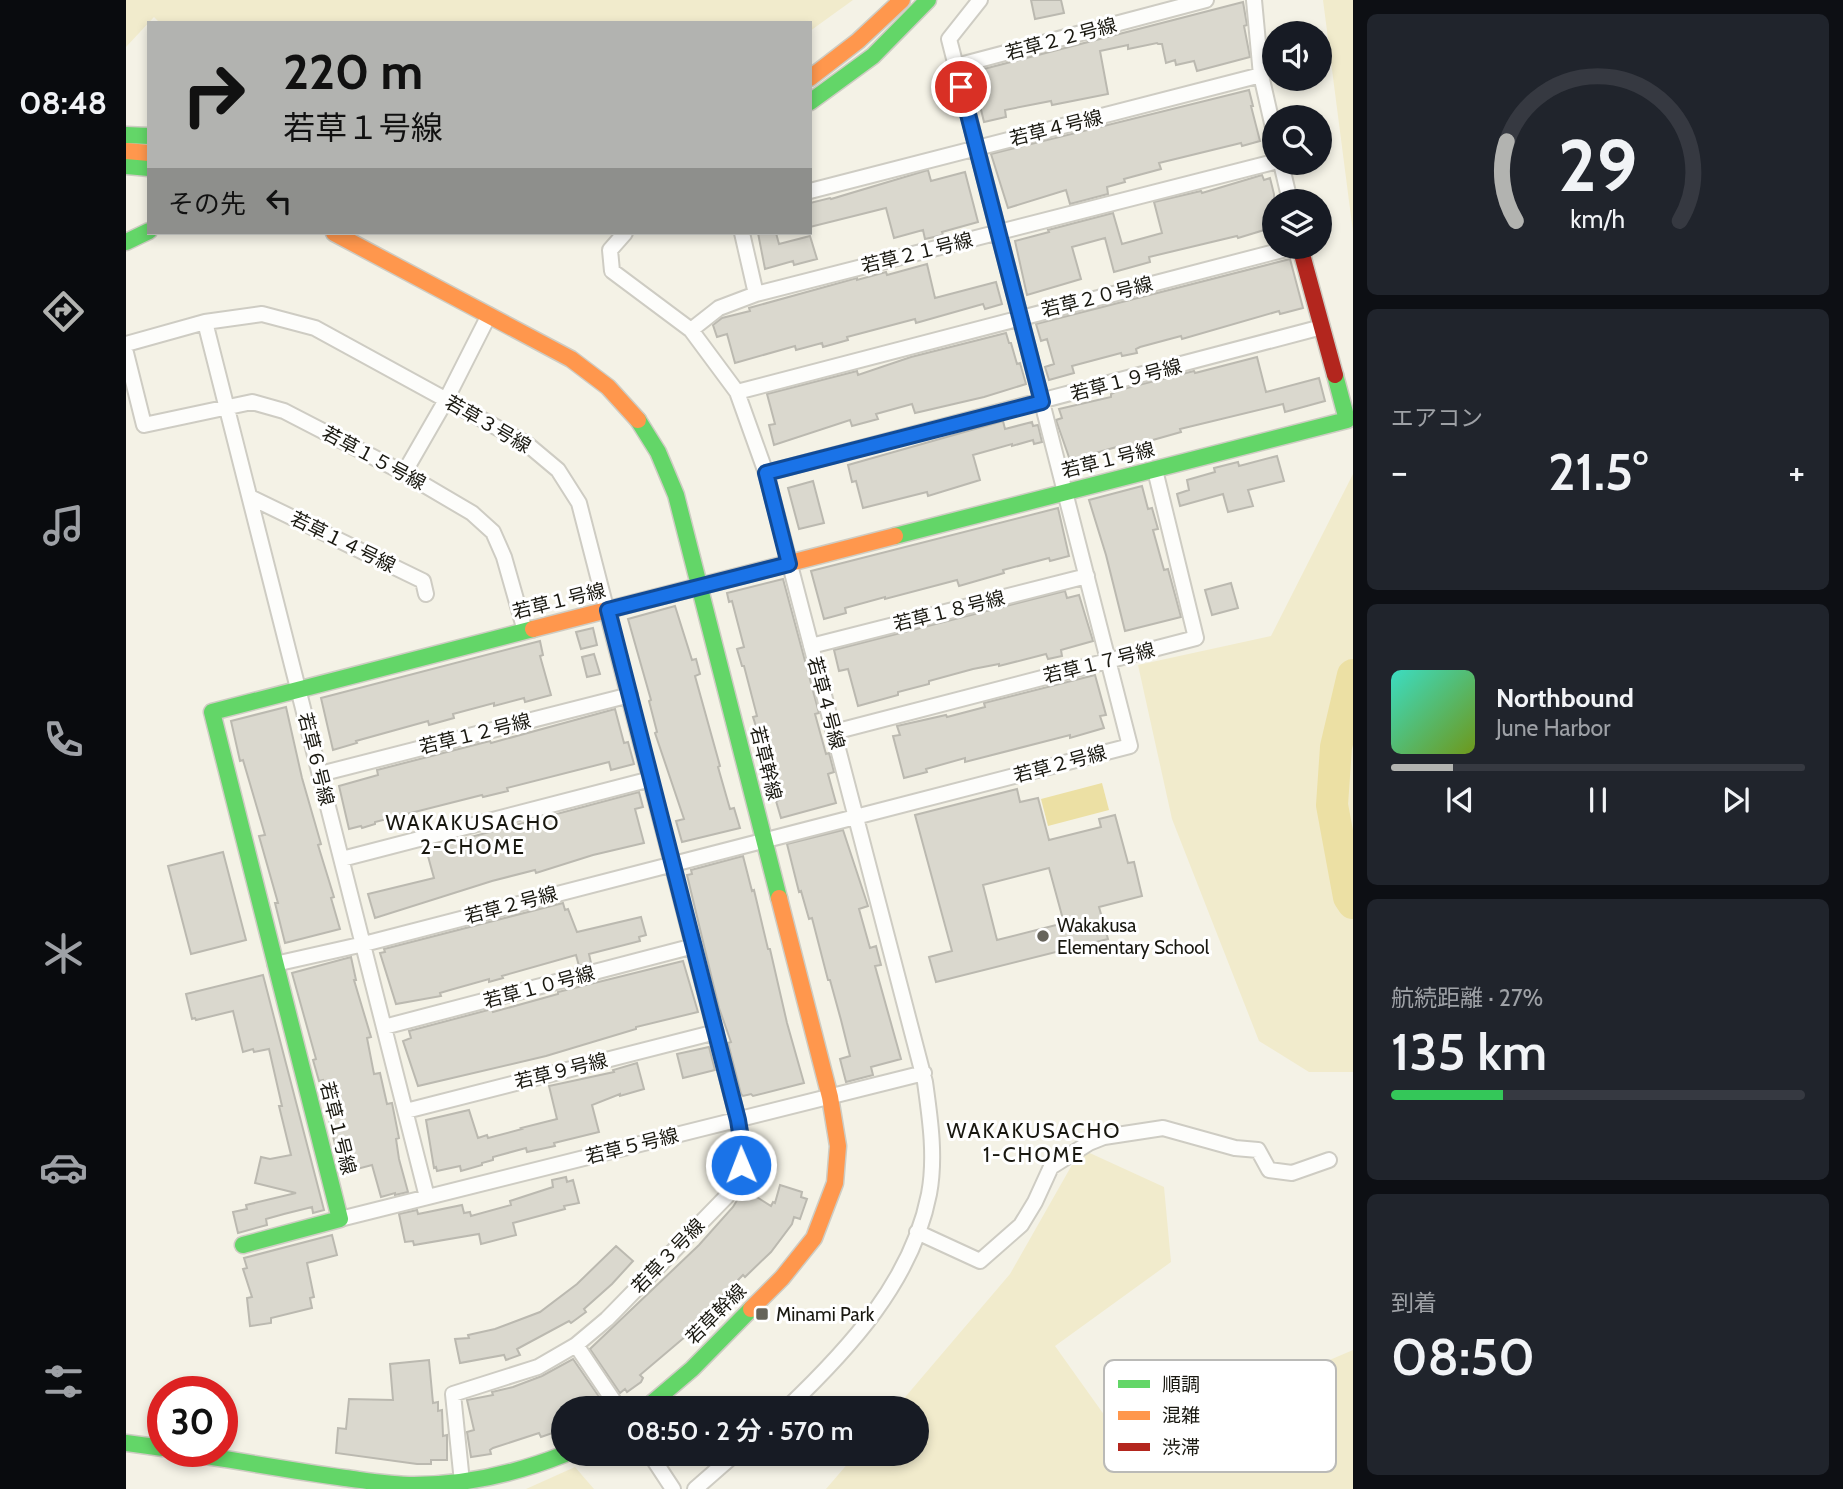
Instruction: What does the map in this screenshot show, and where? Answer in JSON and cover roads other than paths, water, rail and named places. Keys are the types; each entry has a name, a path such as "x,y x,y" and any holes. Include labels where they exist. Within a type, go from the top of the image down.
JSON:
{"street":[{"path":"812,77 841,57 902,0"},
{"path":"812,101 865,63 900,31 928,0"},
{"name":"若草２号線","path":"275,964 363,944 672,862 1130,746 949,39 979,0"},
{"name":"若草２２号線","path":"956,66 1206,0"},
{"path":"1254,0 1261,75 1268,105"},
{"name":"若草４号線","path":"812,190 1261,75"},
{"path":"126,135 147,136"},
{"path":"126,151 147,153"},
{"name":"若草２１号線","path":"691,330 719,308 756,294 1262,165"},
{"path":"126,166 147,168"},
{"path":"126,242 147,232"},
{"name":"若草幹線","path":"338,235 571,359 594,374 637,416 660,452 667,471 830,1097 838,1146 835,1183 814,1238 782,1278 661,1396"},
{"name":"若草４号線","path":"623,235 610,250 612,271 691,330 737,391 766,473 924,1073 932,1134 929,1193 909,1257 869,1322 798,1396"},
{"path":"741,235 756,294"},
{"name":"若草２０号線","path":"737,391 1262,255"},
{"name":"若草１号線","path":"340,1219 212,712 1347,420 1303,259"},
{"name":"若草３号線","path":"126,344 205,322 262,314 315,328 527,444 558,470 579,503 738,1120 742,1145 741,1165 727,1196 607,1319 576,1345 538,1367 453,1394 462,1482"},
{"path":"404,474 446,400 489,315"},
{"name":"若草６号線","path":"205,322 427,1197"},
{"name":"若草１９号線","path":"766,473 1322,327"},
{"name":"若草１５号線","path":"126,353 144,425 252,402 284,411 472,513 494,532 525,631"},
{"name":"若草１７号線","path":"834,732 1196,638 1155,470"},
{"name":"若草１４号線","path":"250,497 423,581 426,594"},
{"name":"若草１８号線","path":"811,646 1087,576"},
{"name":"若草１２号線","path":"320,774 630,695"},
{"path":"342,859 651,779"},
{"name":"若草１０号線","path":"384,1027 694,946"},
{"name":"若草９号線","path":"406,1111 716,1032"},
{"name":"若草５号線","path":"340,1219 924,1073"},
{"path":"917,1232 980,1261 1021,1225 1051,1167 1104,1136 1164,1128 1235,1149 1258,1150 1269,1170 1292,1173 1329,1160"},
{"path":"243,1245 340,1219"},
{"path":"576,1345 610,1396"},
{"path":"126,1443 147,1446"},
{"path":"238,1460 398,1485 462,1482 551,1460"},
{"path":"658,1466 673,1489"},
{"path":"695,1489 721,1466"}],"waterway":[{"path":"1353,675 1336,747 1332,805 1349,897 1353,903"}],"place":[{"name":"Wakakusa Elementary School","path":"1043,936"},
{"name":"Minami Park","path":"762,1314"}],"district":[{"name":"WAKAKUSACHO 2-CHOME","path":"473,834"},
{"name":"WAKAKUSACHO 1-CHOME","path":"1034,1142"}]}
